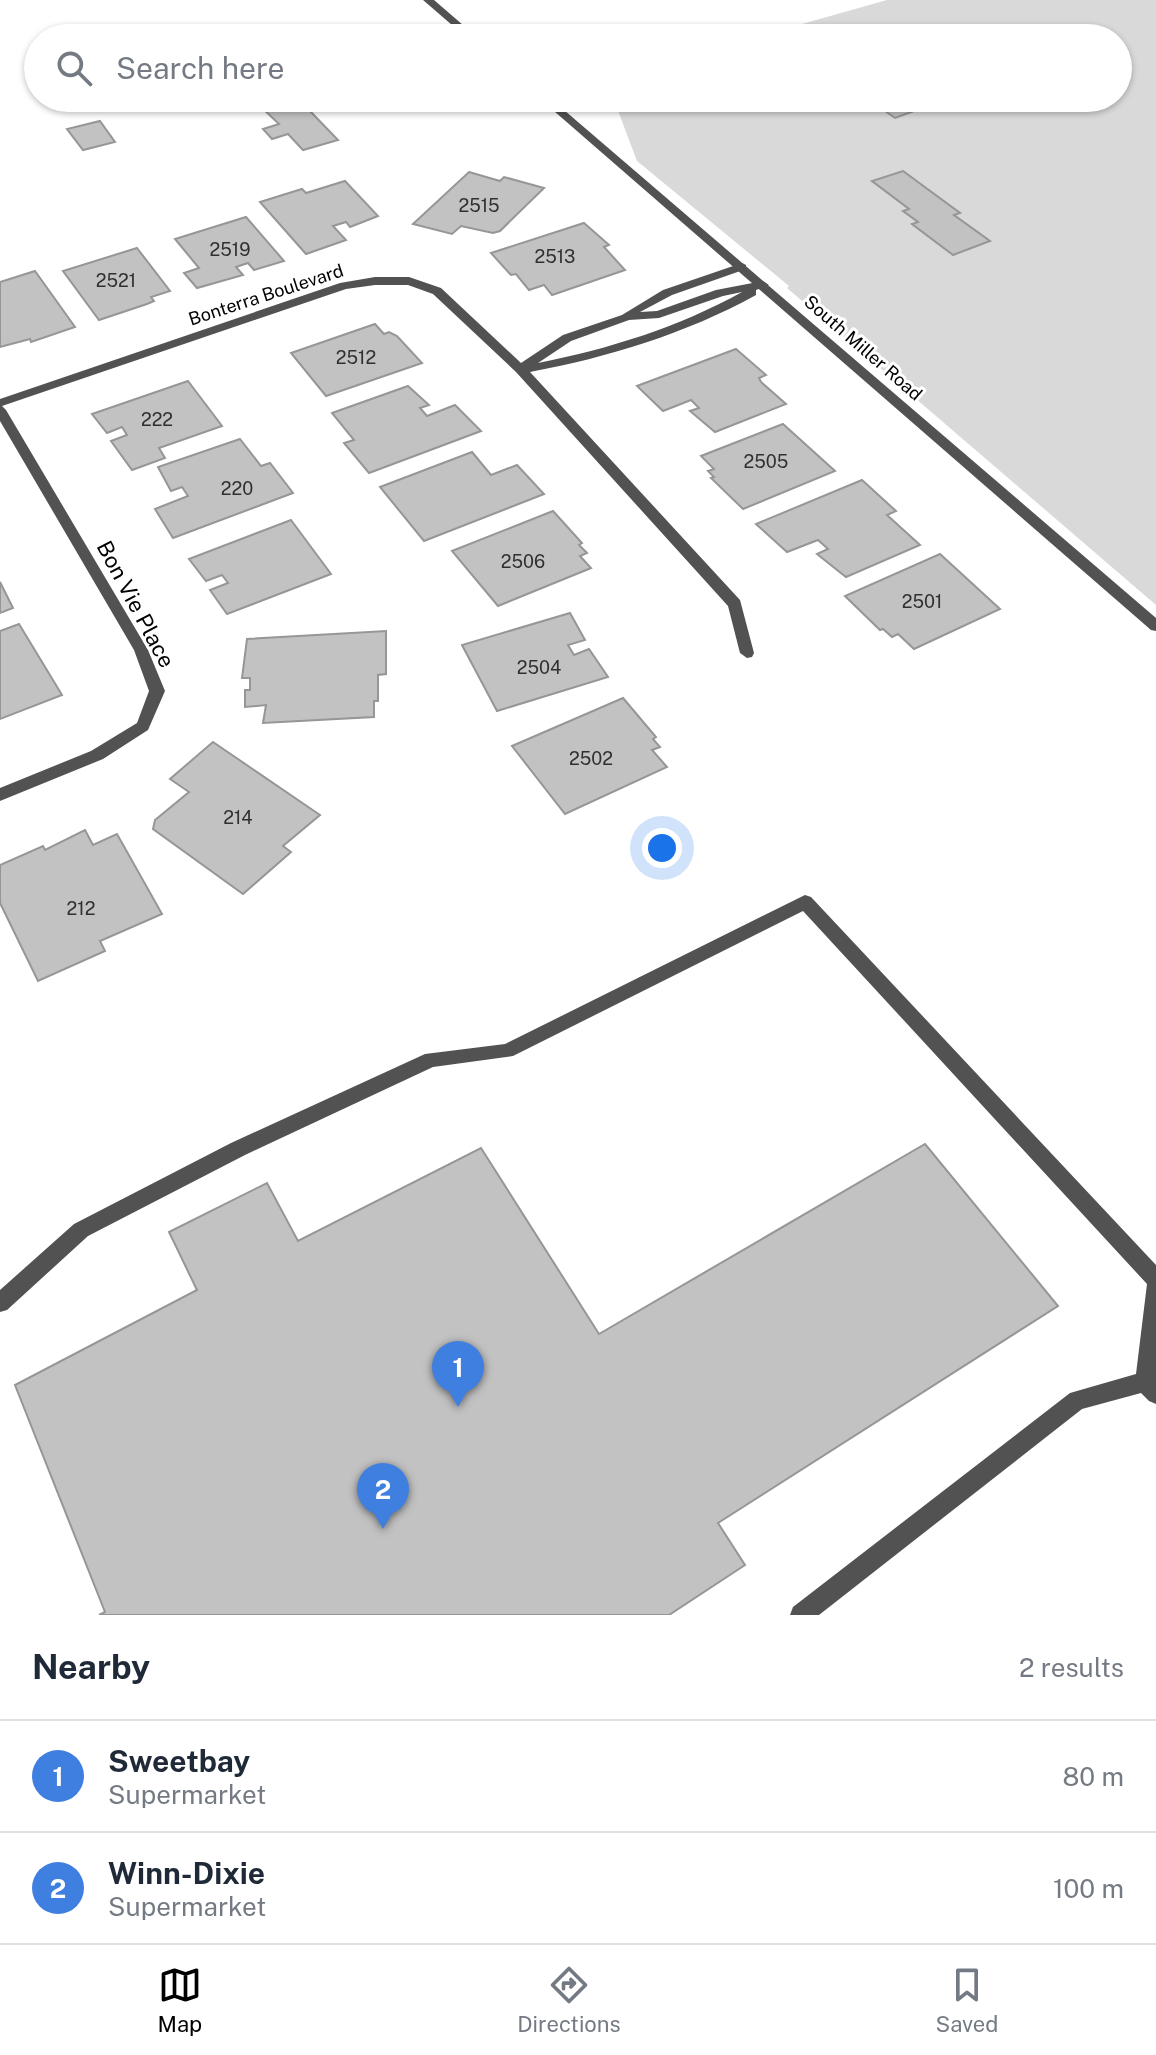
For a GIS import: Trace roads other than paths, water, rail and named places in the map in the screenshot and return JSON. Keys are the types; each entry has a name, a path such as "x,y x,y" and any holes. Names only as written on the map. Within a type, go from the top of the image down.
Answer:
{"street":[{"path":"428,0 456,24"},
{"name":"South Miller Road","path":"560,112 1156,626"},
{"path":"627,317 642,304 662,295 742,267"},
{"name":"Bonterra Boulevard","path":"0,403 344,286 375,281 409,281 437,291 520,369 735,604 747,653"},
{"path":"520,369 567,338 627,317 659,314 720,293 763,285"},
{"path":"520,369 599,354 728,306 763,285"},
{"name":"Bon Vie Place","path":"0,410 141,650 157,691 143,726 97,755 0,795"},
{"path":"0,1303 81,1230 238,1149 431,1059 507,1051 805,902 1156,1279"},
{"path":"801,1615 1077,1400 1151,1388 1156,1286"}],"place":[{"name":"Sweetbay","path":"458,1407"},
{"name":"Winn-Dixie","path":"383,1529"}]}
